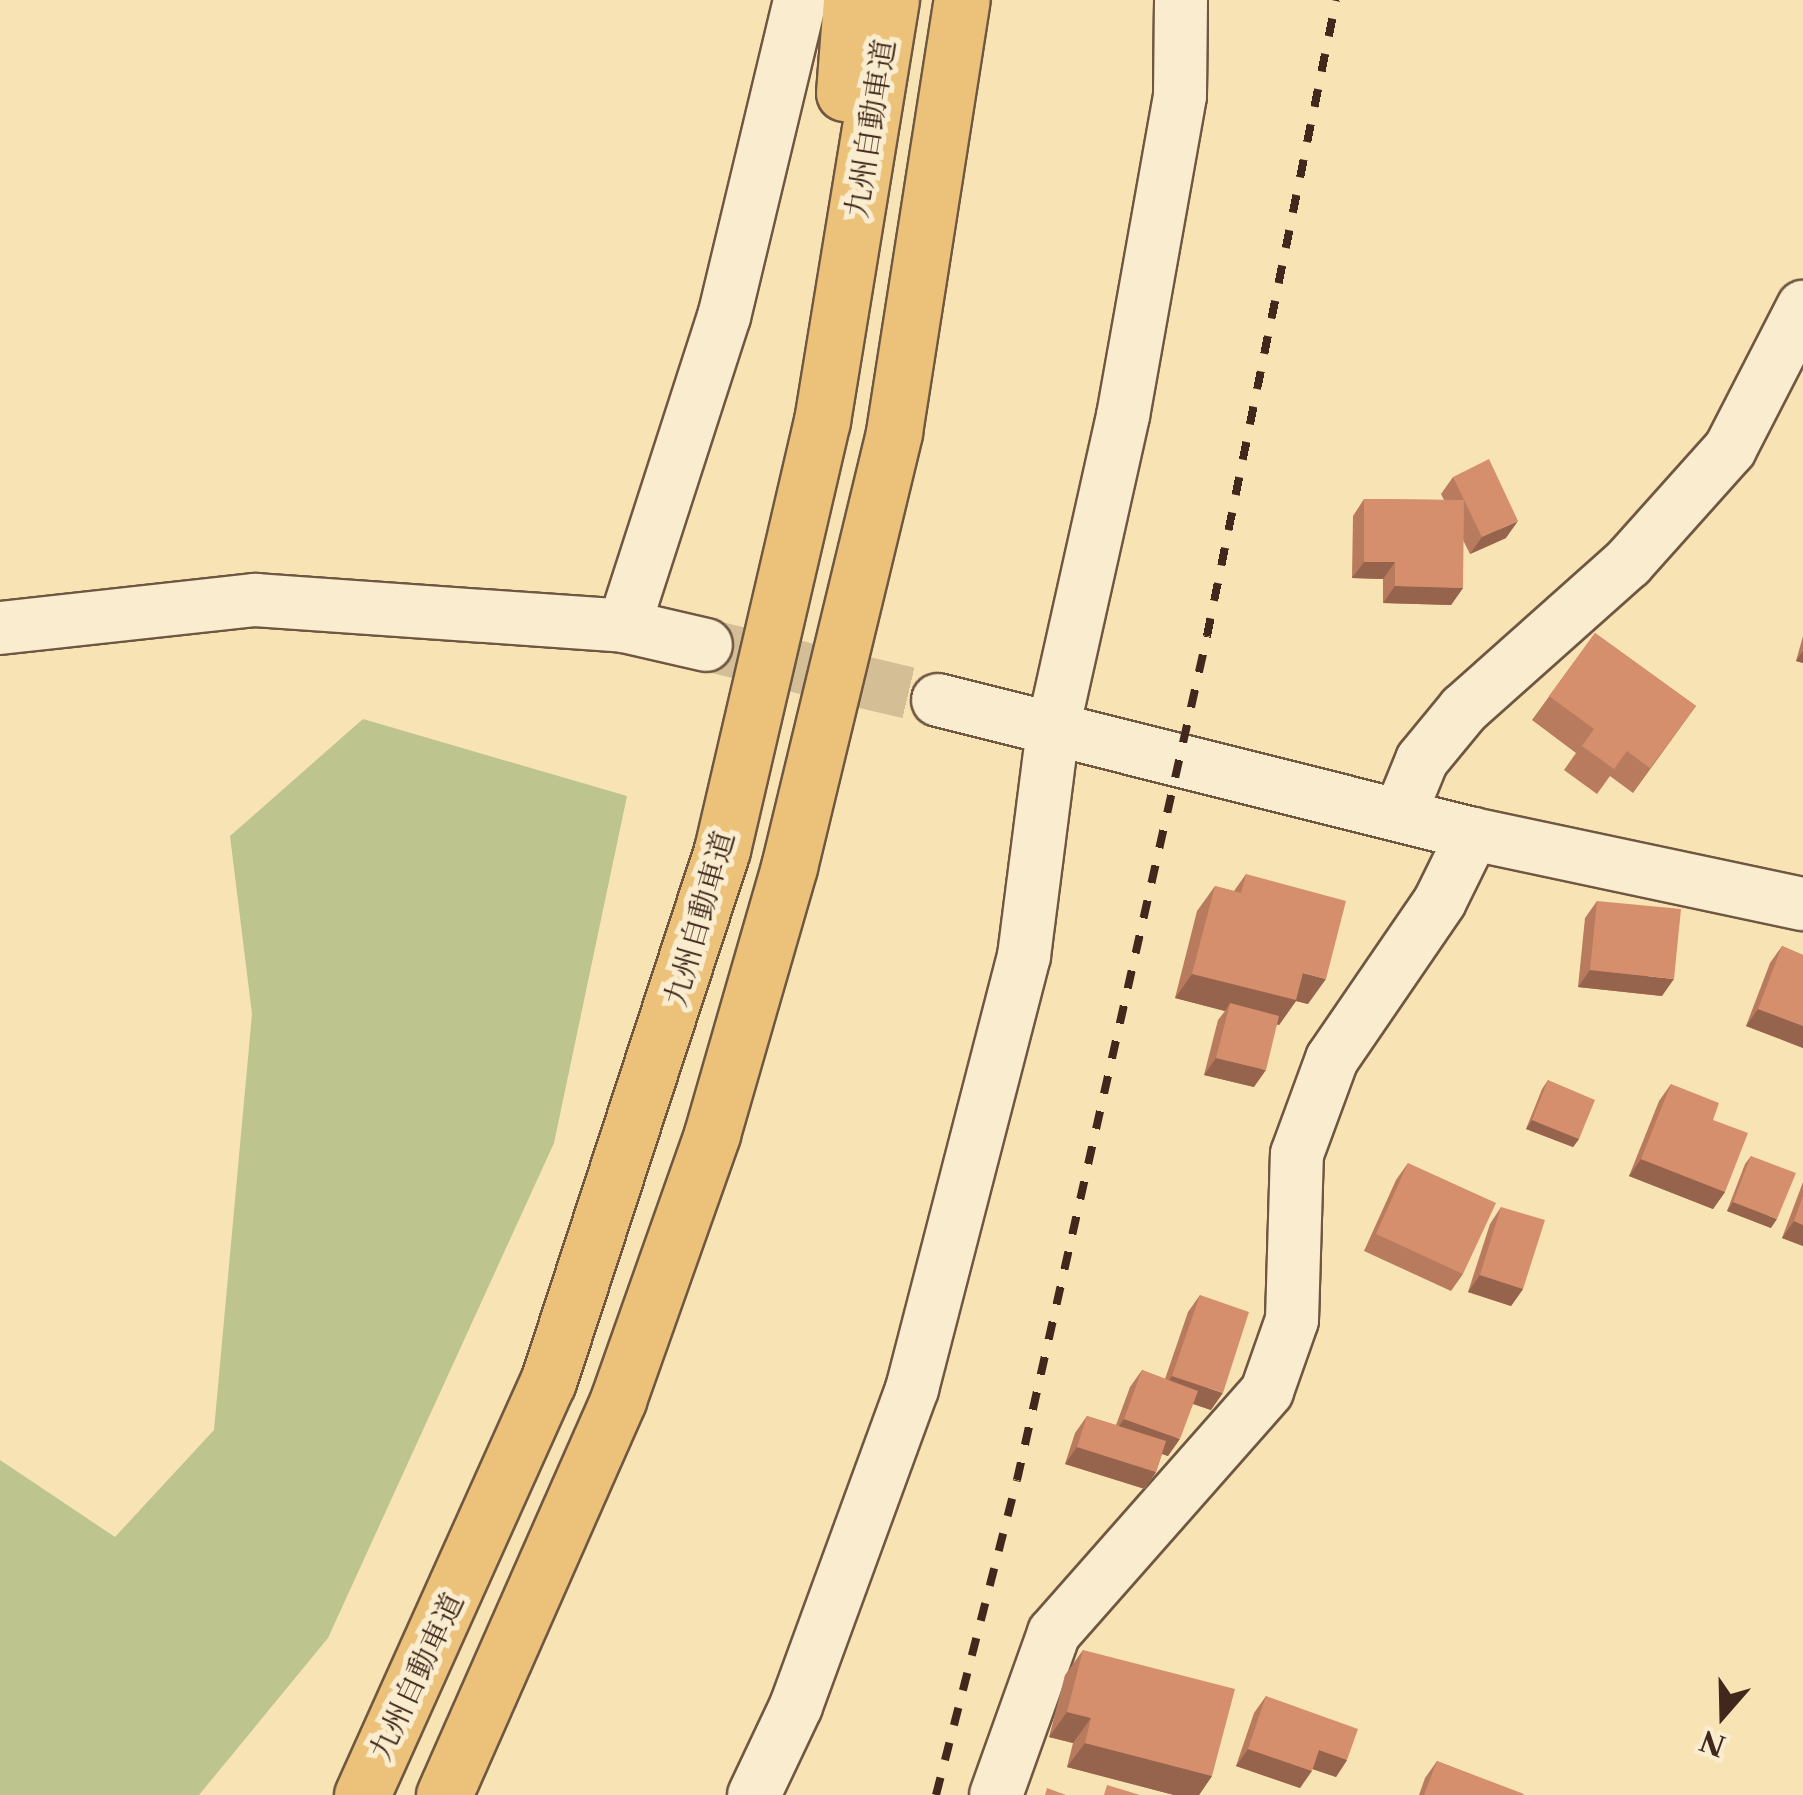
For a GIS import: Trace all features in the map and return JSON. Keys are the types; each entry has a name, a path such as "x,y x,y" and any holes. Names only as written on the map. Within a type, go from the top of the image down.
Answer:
{"highway":[{"path":"822,421 850,0"},
{"name":"九州自動車道","path":"362,1795 548,1382 642,1114 722,850 822,421 891,0"},
{"path":"444,1795 618,1400 718,1115 789,867 894,432 962,0"}],"street":[{"path":"624,626 724,318 800,0"},
{"path":"754,1795 796,1706 912,1388 1024,956 1052,729 1134,359 1180,96 1181,0"},
{"path":"1400,814 1422,760 1464,709 1628,564 1730,450 1803,307"},
{"path":"0,628 255,600 624,626 706,645"},
{"path":"938,700 1473,834 1803,904"},
{"path":"996,1795 1054,1633 1266,1390 1292,1320 1297,1154 1332,1059 1440,902 1473,834"}],"green space":[{"path":"363,719 627,796 554,1143 328,1638 199,1795 0,1795 0,1460 115,1537 214,1430 252,1014 230,836"}],"building":[{"path":"1489,459 1518,521 1482,537 1453,477"},
{"path":"1364,499 1464,500 1463,588 1395,586 1395,562 1364,562"},
{"path":"1595,633 1696,706 1650,768 1627,751 1614,769 1582,746 1594,729 1549,696"},
{"path":"1246,874 1346,901 1326,979 1303,973 1296,1000 1192,974 1215,886 1241,893"},
{"path":"1597,901 1681,909 1674,979 1590,970"},
{"path":"1782,946 1803,955 1803,1026 1758,1009"},
{"path":"1230,1003 1279,1016 1266,1070 1216,1058"},
{"path":"1548,1080 1595,1100 1579,1139 1532,1120"},
{"path":"1671,1084 1719,1103 1713,1120 1748,1133 1725,1192 1641,1159"},
{"path":"1751,1156 1796,1173 1777,1219 1733,1202"},
{"path":"1408,1163 1496,1203 1463,1274 1376,1234"},
{"path":"1803,1196 1803,1225 1794,1221"},
{"path":"1501,1207 1545,1220 1523,1289 1480,1275"},
{"path":"1200,1295 1249,1312 1223,1393 1172,1376"},
{"path":"1142,1370 1198,1391 1180,1439 1124,1419"},
{"path":"1087,1416 1166,1441 1156,1472 1077,1447"},
{"path":"1083,1650 1235,1689 1212,1776 1085,1743 1091,1718 1067,1712"},
{"path":"1266,1696 1358,1729 1347,1760 1319,1750 1312,1771 1248,1749"},
{"path":"1437,1761 1524,1794 1424,1795"},
{"path":"1107,1785 1140,1795 1104,1795"},
{"path":"1047,1788 1066,1795 1045,1795"}],"tunnel":[{"path":"706,645 938,700"}],"railway":[{"path":"936,1795 1017,1480 1207,636 1336,0"}]}
